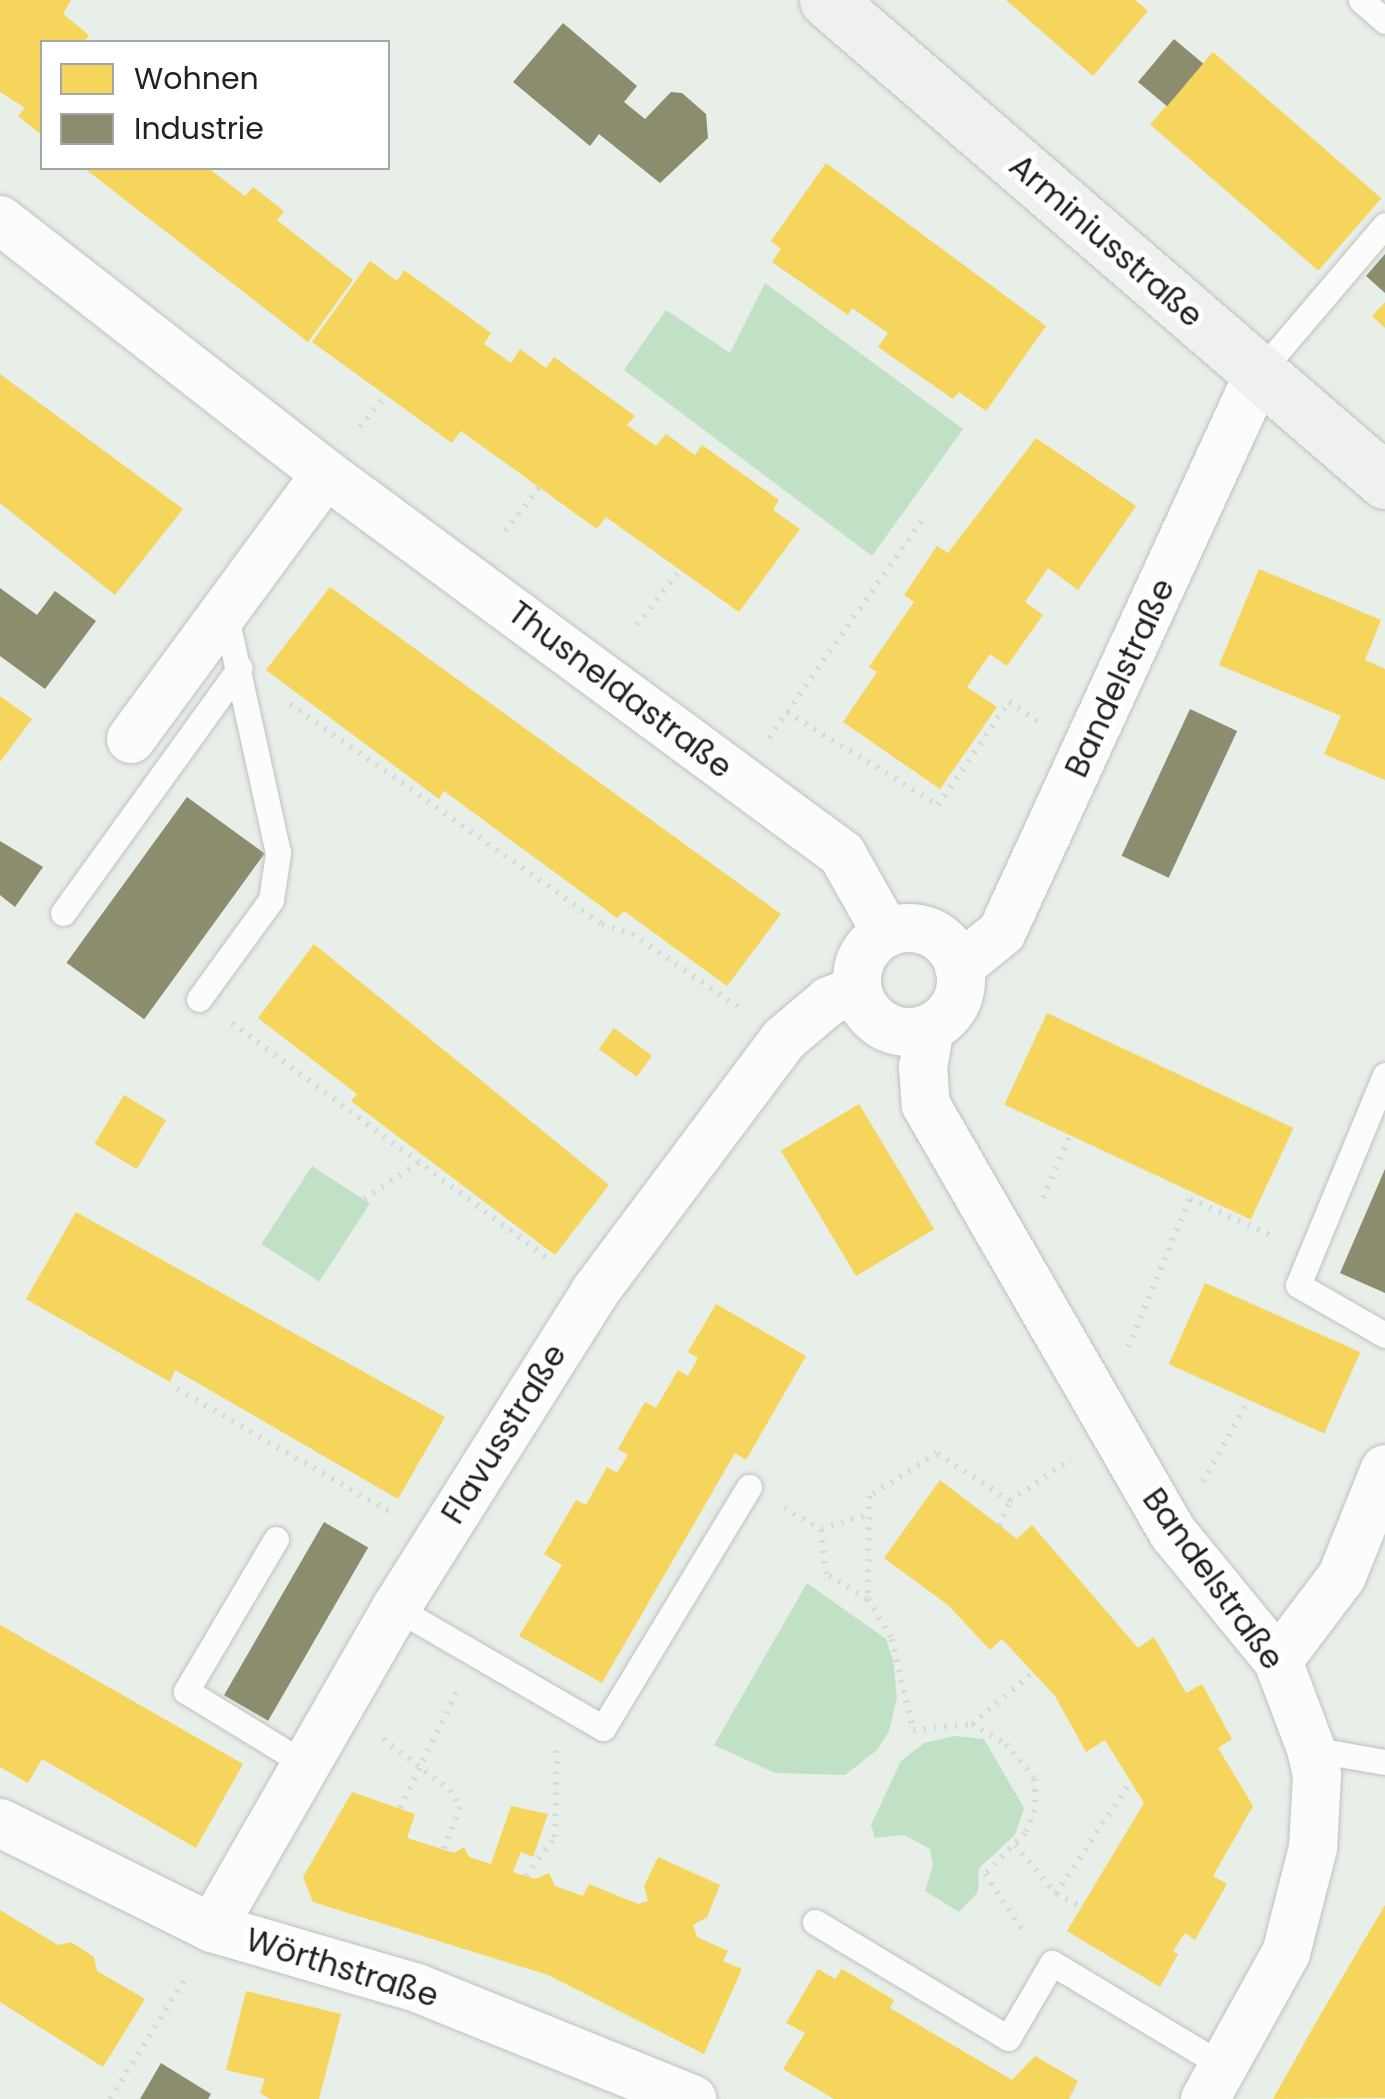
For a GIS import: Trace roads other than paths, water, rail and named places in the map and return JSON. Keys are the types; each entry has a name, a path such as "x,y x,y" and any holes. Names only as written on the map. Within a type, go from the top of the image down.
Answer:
{"main road":[{"name":"Arminiusstraße","path":"827,0 1385,481"}],"street":[{"name":"Thusneldastraße","path":"0,220 326,474 842,854 886,932"},
{"name":"Bandelstraße","path":"959,967 1002,932 1259,374"},
{"path":"131,739 326,474"},
{"path":"929,931 946,942 959,967 954,1008 930,1028 905,1034 873,1018 857,990 860,960 886,932 929,931"},
{"name":"Flavusstraße","path":"212,1928 396,1608 594,1293 783,1040 829,1001 857,990"},
{"name":"Bandelstraße","path":"930,1028 923,1066 926,1105 1174,1534 1278,1661 1311,1749 1317,1775 1313,1848 1286,1954 1215,2083"},
{"path":"1278,1661 1342,1576 1385,1469"},
{"name":"Wörthstraße","path":"0,1822 212,1928 416,1988 692,2099"}],"lane":[{"path":"1360,0 1385,20"},
{"path":"1259,374 1385,225"},
{"path":"199,998 271,900 278,853 225,612"},
{"path":"63,913 240,668"},
{"path":"1385,1074 1298,1285 1385,1335"},
{"path":"396,1608 604,1728 749,1487"},
{"path":"276,1539 186,1692 304,1764"},
{"path":"1311,1749 1385,1762"},
{"path":"816,1922 1008,2038 1052,1964 1215,2083"}]}
